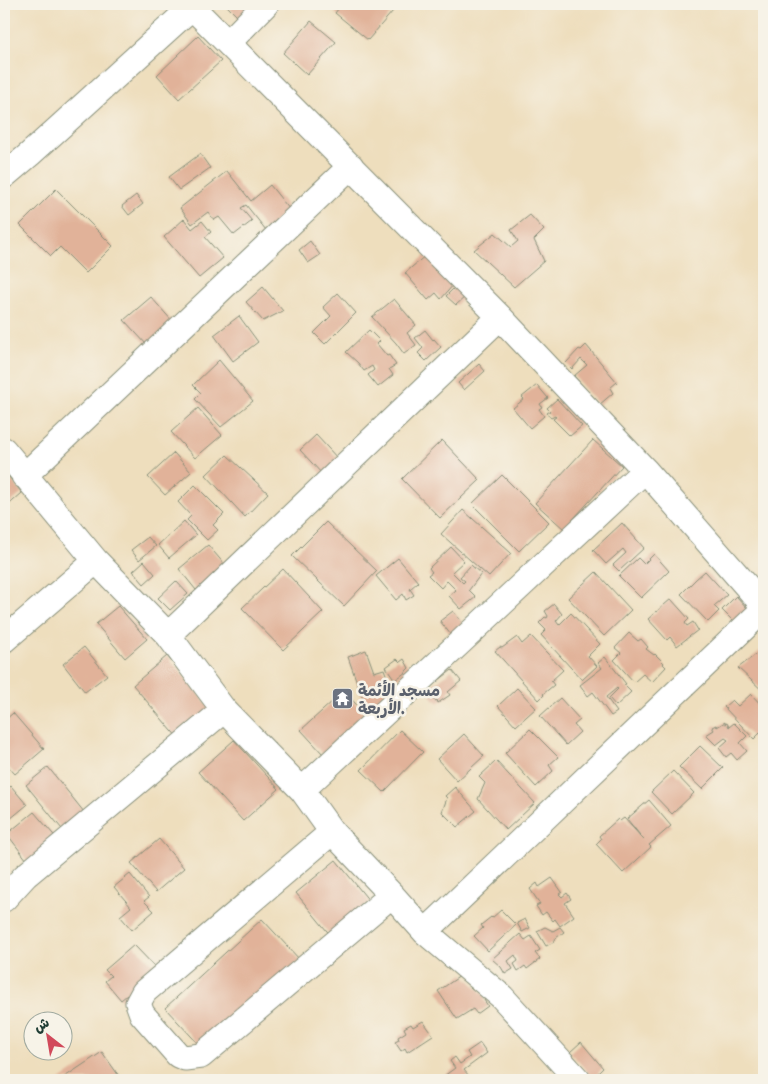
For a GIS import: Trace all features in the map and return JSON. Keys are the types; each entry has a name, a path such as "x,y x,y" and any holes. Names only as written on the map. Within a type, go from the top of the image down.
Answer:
{"street":[{"path":"228,43 266,4"},
{"path":"4,176 191,5 500,317 645,470 764,608 425,932"},
{"path":"24,476 351,166"},
{"path":"168,635 500,317"},
{"path":"4,450 96,561 168,635 224,710 302,790 332,832 425,932 502,997 565,1076"},
{"path":"302,790 645,470"},
{"path":"4,640 96,561"},
{"path":"4,898 25,876 224,710"},
{"path":"332,832 144,992 138,1003 142,1014 178,1055 185,1058 201,1056 392,895"}],"building":[{"path":"225,4 260,4 243,22"},
{"path":"342,4 399,4 368,40 335,13"},
{"path":"311,21 336,42 307,75 283,53"},
{"path":"198,36 221,61 179,99 157,75"},
{"path":"200,154 210,168 179,190 169,177"},
{"path":"227,171 251,201 270,185 290,210 266,230 246,205 241,208 252,221 234,235 219,217 214,220 208,212 192,224 180,208"},
{"path":"56,189 113,246 86,273 60,247 51,256 20,225"},
{"path":"136,195 143,204 129,215 122,206"},
{"path":"530,215 544,230 534,240 544,261 514,287 474,250 495,233 511,247 518,241 511,230"},
{"path":"184,219 192,229 202,221 211,232 205,237 223,258 199,278 164,237"},
{"path":"310,241 320,255 308,263 299,250"},
{"path":"426,255 454,284 441,299 436,293 428,300 405,273"},
{"path":"263,287 283,311 263,321 246,302"},
{"path":"455,287 465,297 456,305 446,296"},
{"path":"338,293 356,313 325,344 314,333 331,316 323,307"},
{"path":"151,297 173,322 147,345 124,320"},
{"path":"394,299 416,325 407,333 416,345 404,354 372,317"},
{"path":"239,316 258,342 233,361 214,335"},
{"path":"369,330 380,341 377,344 387,356 389,355 396,365 389,369 393,375 378,387 368,375 374,370 372,366 364,371 346,352"},
{"path":"425,330 441,347 426,361 418,353 423,348 415,338"},
{"path":"586,345 617,382 610,388 613,393 599,405 574,376 587,365 581,359 572,369 566,363 579,349 581,350"},
{"path":"219,360 253,401 221,427 195,399 201,393 193,385"},
{"path":"479,364 485,371 464,390 458,383"},
{"path":"537,385 548,398 540,404 542,407 539,409 544,416 530,428 513,408 524,399 522,397"},
{"path":"557,399 582,426 570,436 553,419 555,416 551,418 547,413 550,411 547,408"},
{"path":"198,408 222,435 195,458 171,432"},
{"path":"316,435 339,460 323,475 300,450"},
{"path":"442,440 480,480 440,518 402,479"},
{"path":"593,440 622,466 564,529 535,503"},
{"path":"174,453 191,472 165,495 148,477"},
{"path":"227,455 268,493 245,517 206,475"},
{"path":"4,471 22,493 4,509"},
{"path":"502,475 549,522 519,551 472,504"},
{"path":"195,485 224,514 213,525 218,530 207,540 187,520 191,516 178,502"},
{"path":"463,510 511,553 489,577 441,534"},
{"path":"184,521 196,535 169,558 158,545"},
{"path":"326,522 377,571 344,606 292,556"},
{"path":"622,523 644,548 619,571 613,565 626,553 623,549 606,564 593,550"},
{"path":"148,537 156,546 139,560 131,550"},
{"path":"208,545 225,565 196,590 179,569"},
{"path":"451,547 464,561 452,572 463,583 465,581 460,577 471,565 481,574 469,590 476,597 461,609 449,596 456,590 447,581 441,588 428,575 432,572 429,568"},
{"path":"654,554 669,571 641,598 619,576 638,558 644,564"},
{"path":"398,558 418,582 410,589 414,595 406,600 403,594 396,600 376,576"},
{"path":"144,561 155,574 144,584 133,571"},
{"path":"283,569 323,612 283,650 242,608"},
{"path":"705,571 727,595 714,606 719,611 708,622 681,594"},
{"path":"596,572 631,610 604,636 568,598"},
{"path":"176,581 188,594 170,610 158,598"},
{"path":"736,596 748,609 734,622 722,610"},
{"path":"671,599 689,619 685,623 687,626 693,622 698,630 677,646 670,637 667,640 648,619"},
{"path":"554,604 562,614 556,621 559,625 571,613 600,644 588,656 597,666 582,680 541,635 546,630 539,623 545,617 547,618 548,616 545,611"},
{"path":"118,606 147,639 125,658 96,624"},
{"path":"453,611 464,625 451,635 440,621"},
{"path":"629,633 638,641 641,639 648,647 646,649 655,654 666,667 652,682 643,674 634,682 614,660 621,653 615,648"},
{"path":"531,636 563,670 551,681 554,685 539,700 495,651 517,637 522,644"},
{"path":"84,647 107,675 85,692 63,664"},
{"path":"764,648 764,692 738,668"},
{"path":"366,650 374,672 384,669 395,698 366,708 348,657"},
{"path":"167,656 212,710 178,738 133,685"},
{"path":"605,657 631,692 616,706 609,698 617,688 606,697 617,712 611,716 593,692 588,696 580,685 602,668 598,663"},
{"path":"397,659 400,662 404,659 409,668 395,680 386,667"},
{"path":"452,670 461,681 448,692 450,695 438,703 426,690"},
{"path":"517,688 536,708 516,726 498,706"},
{"path":"344,691 366,715 323,754 301,730"},
{"path":"751,694 764,708 764,737 760,733 754,739 724,707 732,700 738,706"},
{"path":"560,698 580,720 574,725 580,732 566,745 540,716"},
{"path":"13,713 44,749 15,774 4,762 4,721"},
{"path":"725,722 729,727 734,723 747,736 740,743 747,751 737,760 731,753 726,757 719,748 728,740 725,738 716,745 706,735 714,730 712,727 716,725 717,727"},
{"path":"530,729 558,757 549,765 553,771 536,787 505,753"},
{"path":"400,730 423,752 384,792 361,770"},
{"path":"464,734 484,756 457,781 437,759"},
{"path":"234,740 279,789 243,821 198,772"},
{"path":"700,746 723,768 702,789 679,767"},
{"path":"496,761 535,803 506,830 478,799 485,783 479,777"},
{"path":"48,767 88,817 66,834 26,785"},
{"path":"673,771 694,793 672,814 651,792"},
{"path":"11,786 27,805 4,824 4,792"},
{"path":"455,787 476,811 457,827 442,812 447,798 445,796"},
{"path":"649,800 671,826 649,845 651,847 623,873 596,844 601,839 599,836 618,819 620,821 624,818 644,840 627,819"},
{"path":"34,812 59,841 30,864 7,834"},
{"path":"159,839 184,868 156,892 131,863"},
{"path":"336,860 370,902 331,936 296,893"},
{"path":"130,874 149,897 144,901 154,911 132,930 120,916 131,907 114,887"},
{"path":"552,878 562,892 559,894 562,897 567,893 571,899 565,903 574,916 560,926 546,912 542,915 536,906 540,904 530,889 537,883 539,887"},
{"path":"501,910 516,925 488,951 474,936 483,928 481,925"},
{"path":"262,919 301,961 204,1050 165,1008"},
{"path":"525,919 530,928 522,932 517,923"},
{"path":"545,927 553,931 560,927 564,932 554,942 546,946 537,931"},
{"path":"520,934 525,940 531,936 540,950 535,953 540,959 527,969 525,966 518,971 514,964 518,961 515,955 508,961 513,969 505,974 501,967 492,959"},
{"path":"134,945 160,972 130,998 127,995 121,1000 105,981 111,976 105,970"},
{"path":"463,974 486,997 484,1000 488,1006 477,1014 473,1009 457,1019 438,991"},
{"path":"423,1021 433,1035 407,1052 405,1048 401,1051 395,1042 399,1040 398,1037 406,1032 404,1028 411,1024 413,1027"},
{"path":"581,1042 603,1068 593,1078 570,1052"},
{"path":"480,1043 487,1053 464,1070 469,1076 463,1080 447,1080 444,1076 455,1068 450,1061 455,1057 460,1064 470,1057 467,1052"},
{"path":"102,1052 119,1076 112,1080 60,1080"}],"place":[{"name":"مسجد الأئمة الأربعة.","path":"342,699"}]}
